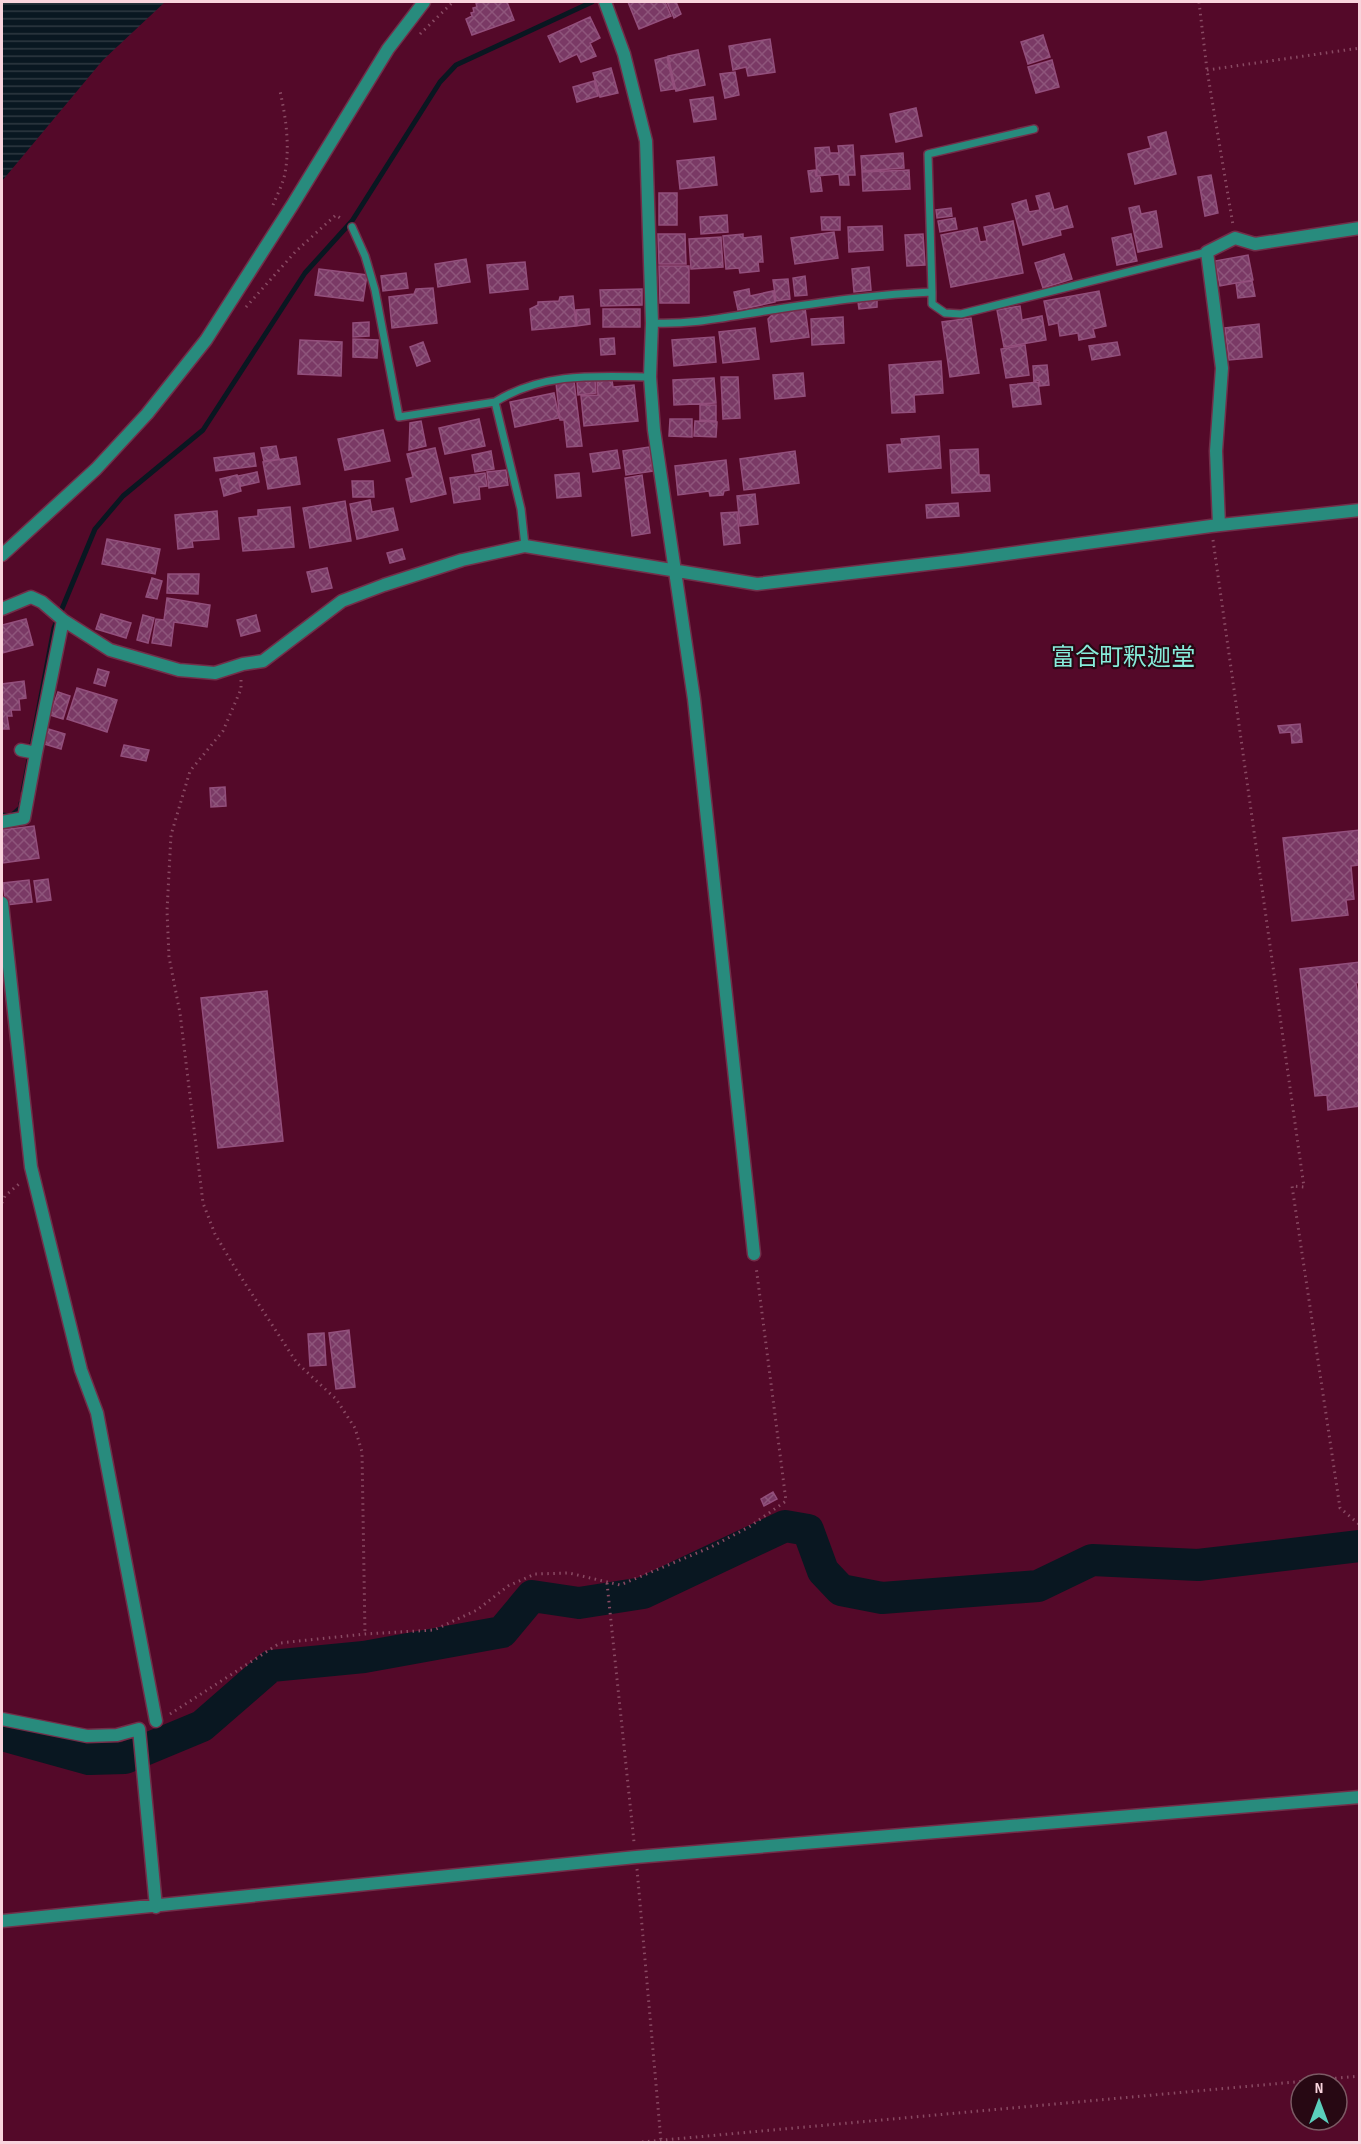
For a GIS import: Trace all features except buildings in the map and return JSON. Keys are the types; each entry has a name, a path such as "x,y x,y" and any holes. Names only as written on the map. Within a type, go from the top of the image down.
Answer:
{"street":[{"path":"2,555 96,469 147,414 206,340 388,49 424,2"},
{"path":"605,2 627,63 646,141 652,323 650,377 654,430 694,699 754,1254"},
{"path":"1215,526 1216,451 1221,368 1207,252 1235,238 1255,244 1359,228"},
{"path":"2,609 18,600 31,597 42,602 59,617 110,650 179,670 215,673 243,664 263,661 342,601 462,560 525,546 757,584 1359,510"},
{"path":"2,822 24,818 59,617"},
{"path":"21,750 36,753"},
{"path":"2,903 32,1171 81,1370 97,1413 156,1721"},
{"path":"2,1719 87,1736 117,1734 139,1729 156,1907"},
{"path":"2,1922 636,1857 1359,1797"}],"lane":[{"path":"1034,129 928,154 932,304 945,313 962,314 1207,252"},
{"path":"352,227 375,290 399,417 495,402 510,393 542,381 590,376 650,377"},
{"path":"652,323 702,322 886,294 932,292"},
{"path":"495,402 521,508 525,546"}],"path":[{"path":"1199,2 1207,69 1235,238"},
{"path":"1207,69 1359,48"},
{"path":"270,214 285,174 288,125 280,91"},
{"path":"244,310 296,251 328,222 336,215 344,221"},
{"path":"1215,526 1305,1186 1292,1186 1340,1508 1359,1525"},
{"path":"243,664 241,690 223,731 190,771 171,835 167,912 169,957 180,1013 203,1203 215,1234 297,1363 336,1400 355,1428 362,1452 365,1634"},
{"path":"2,1203 5,1196 32,1171"},
{"path":"156,1721 182,1708 280,1643 365,1634 434,1630 477,1610 508,1586 535,1574 569,1573 620,1585 709,1548 749,1527 786,1501 754,1254"},
{"path":"607,1583 636,1857 661,2142"},
{"path":"642,2142 1359,2076"}],"water":[{"path":"2,2 165,2 103,60 2,181"}],"waterway":[{"path":"23,791 54,628 95,529 123,496 203,430 305,273 352,221 440,82 456,65 592,2"},
{"path":"2,815 11,816 21,807 21,803"},
{"path":"2,1735 89,1759 125,1758 202,1726 271,1666 364,1657 502,1632 532,1596 579,1603 643,1593 785,1526 808,1530 823,1571 841,1590 882,1598 1038,1586 1092,1560 1198,1565 1360,1546"}],"district":[{"name":"富合町釈迦堂","path":"1123,657"}]}
